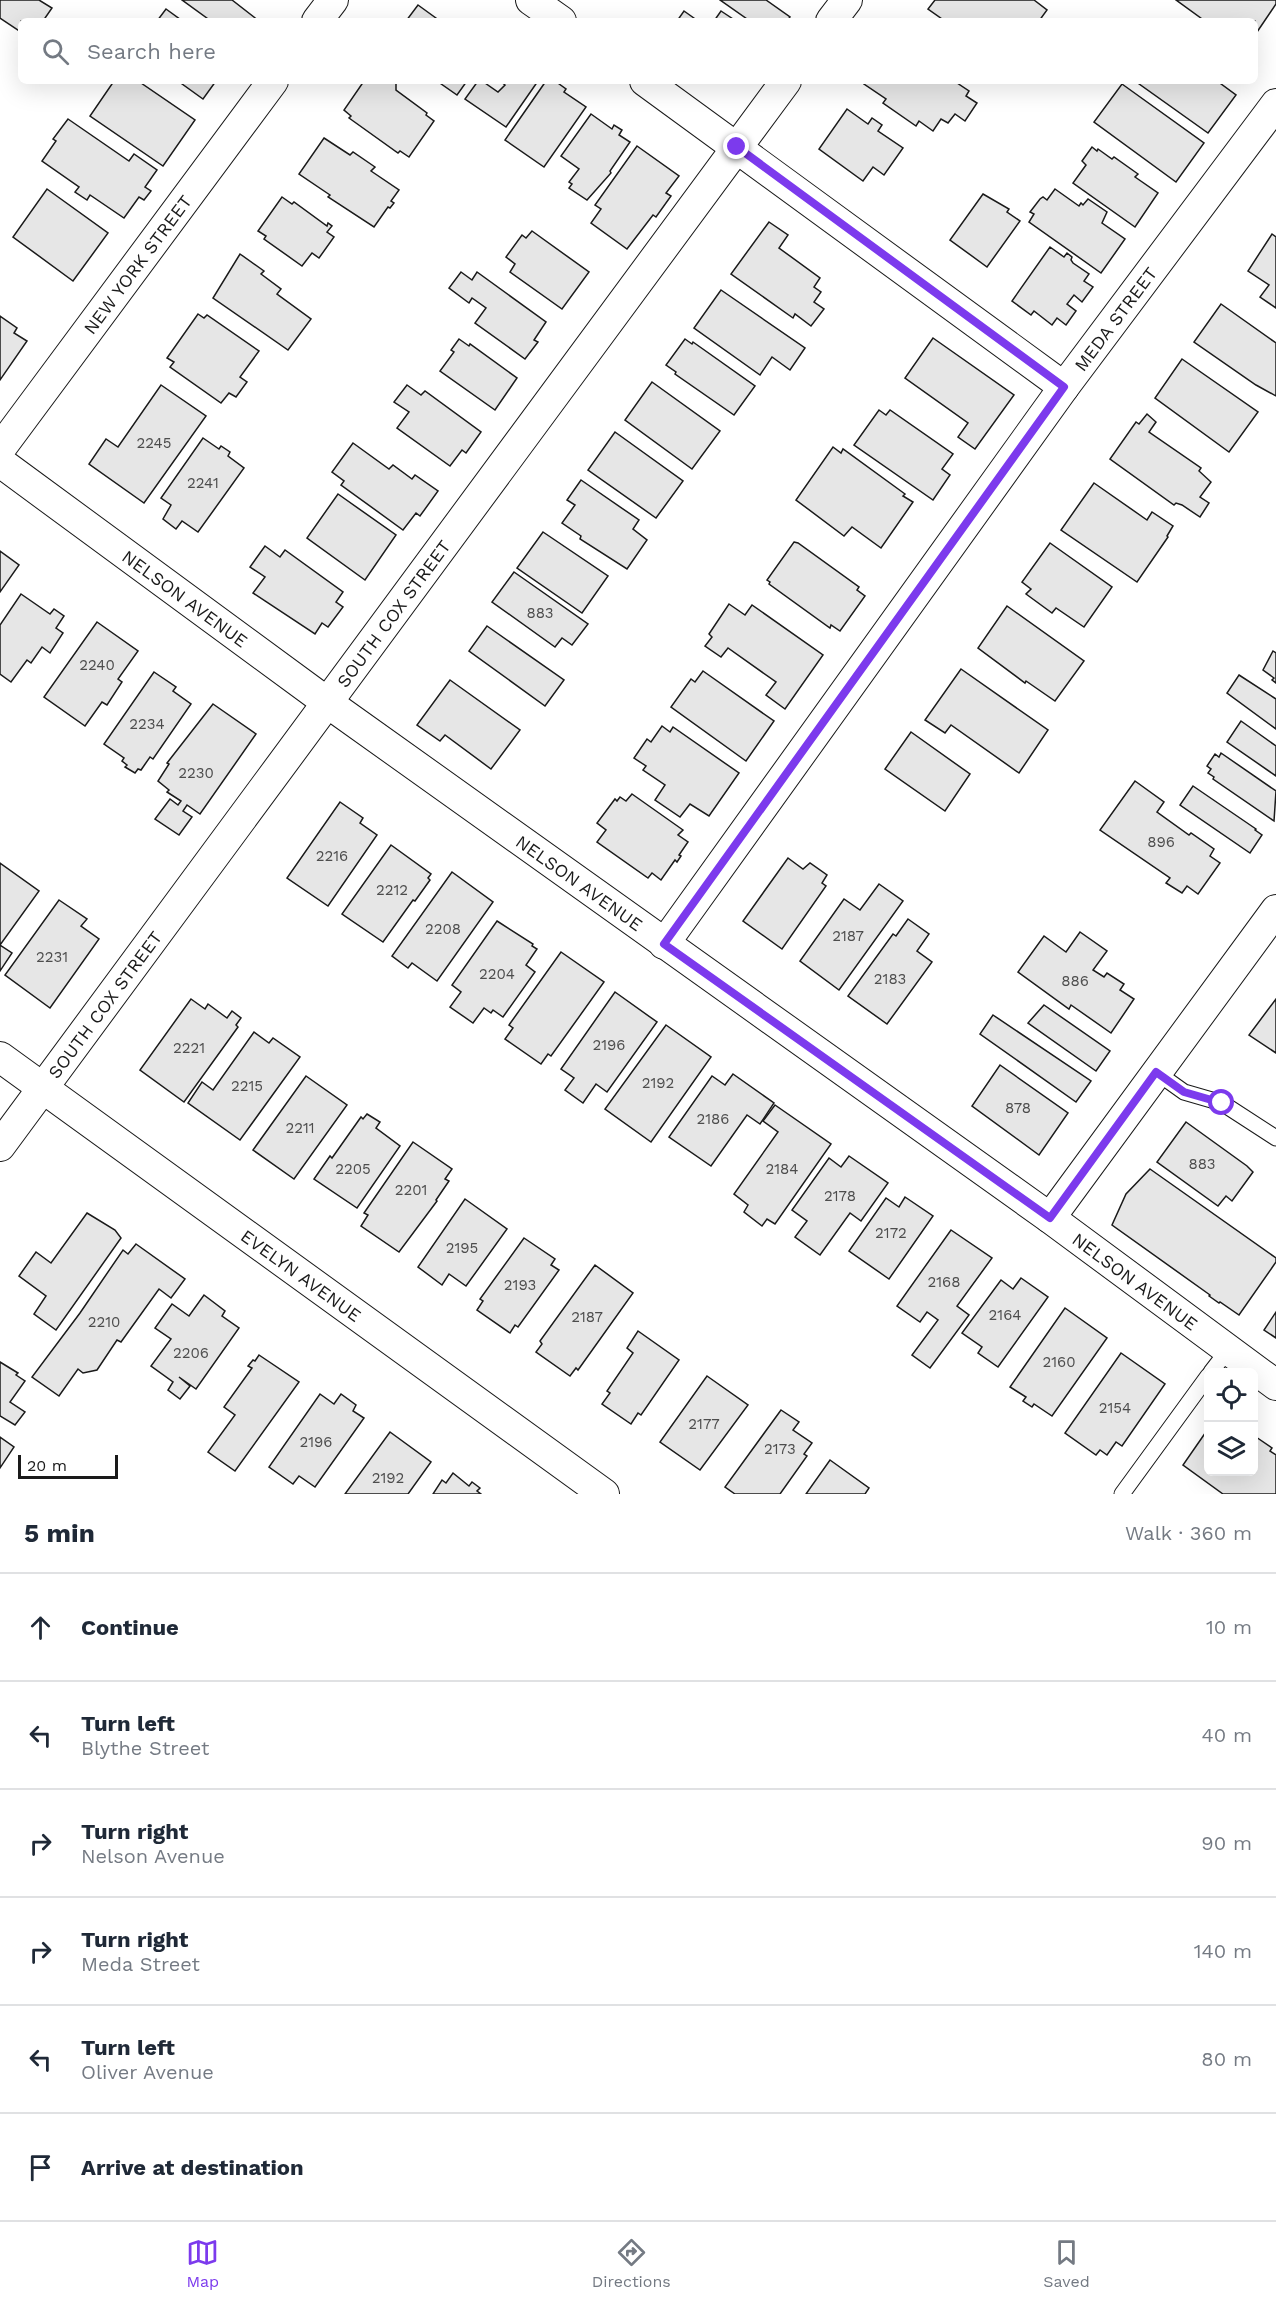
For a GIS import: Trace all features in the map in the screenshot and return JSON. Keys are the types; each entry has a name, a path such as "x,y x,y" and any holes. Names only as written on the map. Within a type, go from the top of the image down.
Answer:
{"street":[{"path":"319,18 333,0"},
{"path":"531,0 557,18"},
{"path":"833,18 847,0"},
{"name":"NEW YORK STREET","path":"0,449 271,84"},
{"path":"649,84 1064,387"},
{"name":"SOUTH COX STREET","path":"0,1146 784,84"},
{"name":"MEDA STREET","path":"664,944 1064,387 1276,104"},
{"name":"NELSON AVENUE","path":"0,462 328,703 1050,1218 1220,1361 1276,1385"},
{"path":"1050,1218 1276,910"},
{"name":"EVELYN AVENUE","path":"0,1057 604,1494"}],"lane":[{"path":"1156,1072 1184,1092 1222,1103 1276,1138"},
{"path":"1122,1494 1204,1383"}],"building":[{"path":"0,0 39,0 52,8 45,18 18,18 18,30 0,18"},
{"path":"182,0 232,0 255,18 207,18"},
{"path":"720,0 766,0 790,17 789,18 746,18"},
{"path":"935,0 1034,0 1047,10 1041,18 941,18 928,9"},
{"path":"1176,0 1276,0 1276,4 1258,31 1258,18 1201,18"},
{"path":"418,5 436,18 408,18"},
{"path":"166,9 178,18 159,18"},
{"path":"684,11 694,18 679,18"},
{"path":"721,11 732,18 716,18"},
{"path":"112,84 142,84 195,120 163,166 90,116"},
{"path":"182,84 214,84 203,99"},
{"path":"362,84 396,84 396,90 434,121 409,157 400,151 398,153 349,118 351,116 344,110"},
{"path":"441,84 465,84 457,95"},
{"path":"476,84 486,84 498,92 504,84 536,84 506,127 465,99"},
{"path":"544,84 559,84 566,89 564,92 586,107 544,167 505,140"},
{"path":"864,84 958,84 969,91 966,96 977,103 965,121 955,114 948,123 941,119 933,131 919,121 916,126 883,103 886,99"},
{"path":"1122,84 1204,143 1176,182 1094,122"},
{"path":"1139,84 1221,84 1236,95 1208,133"},
{"path":"847,109 868,124 872,118 882,125 878,131 903,148 884,175 873,167 863,181 819,149"},
{"path":"591,114 612,129 614,125 622,130 619,135 630,142 610,171 611,173 587,200 569,188 572,184 569,182 579,169 561,156"},
{"path":"68,119 129,161 134,154 157,170 145,187 151,191 144,200 139,197 124,218 90,195 87,200 75,192 79,187 42,161 56,141 53,139"},
{"path":"324,138 350,155 353,152 375,167 371,171 399,190 391,201 394,203 390,208 388,207 374,227 328,197 330,195 299,174"},
{"path":"637,146 679,176 666,193 671,196 656,217 653,215 627,249 591,223 601,209 595,205"},
{"path":"1092,147 1112,159 1114,157 1138,174 1135,177 1158,193 1135,227 1073,183 1086,165 1082,161"},
{"path":"47,189 108,233 73,281 13,237"},
{"path":"1055,189 1079,206 1088,199 1107,212 1102,223 1125,239 1101,273 1029,222 1034,214 1030,212 1040,199 1043,197 1047,200"},
{"path":"983,194 1009,209 1007,212 1020,221 987,267 950,240"},
{"path":"282,197 292,204 294,202 327,226 328,223 332,226 327,232 334,237 319,258 312,253 302,266 264,239 266,236 258,231"},
{"path":"769,222 788,235 779,248 820,278 814,287 821,292 814,302 824,309 811,326 795,314 793,318 731,274"},
{"path":"532,231 589,272 562,309 510,272 515,264 506,257 522,235 526,238"},
{"path":"1272,234 1276,237 1276,308 1260,297 1269,285 1248,271"},
{"path":"1050,247 1064,257 1067,253 1072,257 1073,263 1089,274 1084,281 1093,287 1082,302 1074,295 1067,304 1076,311 1066,325 1057,318 1052,325 1034,311 1031,315 1012,301"},
{"path":"240,254 264,271 261,274 281,289 277,294 311,319 288,350 213,298"},
{"path":"461,272 472,280 477,272 546,322 534,340 538,342 525,359 475,323 486,308 472,298 469,303 449,288"},
{"path":"721,290 805,348 790,370 772,357 760,375 694,328"},
{"path":"1221,304 1276,343 1276,396 1256,385 1194,342"},
{"path":"198,314 204,318 207,315 259,351 240,377 247,382 236,397 229,393 221,403 170,367 174,362 167,358"},
{"path":"0,316 17,328 14,333 27,341 0,380"},
{"path":"933,338 1014,395 975,449 958,437 968,423 905,378"},
{"path":"459,339 469,346 470,344 517,378 495,410 440,371 454,352 451,350"},
{"path":"685,339 692,344 693,342 755,386 734,415 675,374 676,372 666,365"},
{"path":"1182,359 1258,412 1229,452 1155,398"},
{"path":"652,382 720,431 692,469 625,420"},
{"path":"161,385 206,416 144,503 89,464 106,439 118,447"},
{"path":"407,385 421,395 425,391 481,432 466,453 462,450 450,466 397,428 409,412 394,402"},
{"path":"879,410 886,415 890,410 953,454 942,469 950,475 933,500 854,445"},
{"path":"1147,414 1156,422 1149,432 1201,468 1199,471 1211,482 1200,497 1209,503 1200,517 1182,505 1176,503 1174,505 1110,459 1136,422 1139,424"},
{"path":"615,432 683,481 656,518 588,470"},
{"path":"203,438 219,449 221,446 230,452 228,456 244,468 198,532 182,521 176,529 163,519 171,505 161,498"},
{"path":"353,443 389,469 393,465 412,479 415,475 438,491 420,516 416,513 403,530 341,485 344,481 332,472"},
{"path":"833,447 841,453 843,449 913,502 881,548 852,527 844,536 796,500"},
{"path":"581,480 639,520 633,529 647,540 627,569 580,539 581,536 562,523 575,505 567,500"},
{"path":"1094,483 1147,520 1152,512 1173,526 1137,582 1061,530"},
{"path":"338,494 396,535 365,580 307,538"},
{"path":"543,532 608,576 582,613 517,568"},
{"path":"794,542 859,587 857,590 865,596 840,631 831,625 830,628 769,584 767,580"},
{"path":"1050,543 1112,587 1084,627 1056,608 1052,613 1026,594 1031,589 1022,582"},
{"path":"265,546 280,557 285,550 343,592 336,602 343,607 328,627 322,623 315,634 253,593 265,577 250,567"},
{"path":"0,551 19,565 0,592"},
{"path":"514,572 588,624 572,645 562,638 555,647 492,602"},
{"path":"21,594 50,614 54,609 64,616 56,628 63,633 50,653 42,647 31,663 27,660 11,682 0,674 0,625"},
{"path":"729,604 745,615 752,605 823,655 785,709 766,695 776,682 728,648 721,657 705,646 712,637 709,634"},
{"path":"1007,606 1084,661 1055,701 1026,681 1025,683 978,648"},
{"path":"97,622 138,651 118,679 122,682 107,705 102,702 85,726 44,697"},
{"path":"487,626 564,680 545,706 469,651"},
{"path":"1273,651 1276,653 1276,683 1272,680 1274,678 1263,670"},
{"path":"961,669 1048,730 1019,773 951,725 945,733 925,720"},
{"path":"703,671 774,721 746,761 671,707 691,679 695,682"},
{"path":"154,672 176,687 173,691 191,704 153,759 150,757 141,770 138,769 135,773 125,767 127,765 122,761 124,758 104,744"},
{"path":"1239,675 1276,699 1276,729 1227,693"},
{"path":"450,680 520,730 491,769 445,735 440,741 417,725"},
{"path":"213,704 256,734 200,814 187,805 183,811 192,817 179,835 155,819 170,799 178,805 181,801 167,792 169,790 158,781 169,764 167,763"},
{"path":"1241,721 1276,746 1276,776 1227,742"},
{"path":"662,726 670,732 673,727 739,773 709,816 690,804 680,817 655,800 665,785 643,770 646,766 634,758 647,739 651,742"},
{"path":"911,732 970,774 945,811 885,769"},
{"path":"1221,753 1276,791 1274,821 1213,779 1214,777 1208,773 1211,769 1207,766 1215,754 1219,757"},
{"path":"1135,781 1164,802 1157,812 1189,835 1191,833 1214,849 1210,856 1220,863 1198,894 1187,886 1182,893 1166,883 1170,878 1100,830"},
{"path":"1193,786 1262,835 1250,853 1180,805"},
{"path":"632,794 683,830 678,835 688,842 677,862 675,860 661,880 652,873 648,878 597,842 606,830 597,823 615,799 617,801 620,797 626,801"},
{"path":"340,802 363,818 360,823 377,835 328,906 287,878"},
{"path":"391,845 431,874 428,878 430,880 383,942 342,914"},
{"path":"788,858 803,869 810,863 827,875 822,883 826,886 782,949 743,921"},
{"path":"0,863 39,891 0,945"},
{"path":"452,872 493,902 437,981 412,963 408,968 392,956"},
{"path":"879,884 903,901 839,990 800,961 844,899 860,910"},
{"path":"59,900 87,919 81,926 99,939 50,1008 5,975"},
{"path":"908,919 929,934 917,951 932,962 887,1024 848,996 893,934 896,936"},
{"path":"497,921 533,944 532,946 537,949 526,965 535,972 503,1017 493,1010 491,1013 484,1008 473,1023 450,1007 461,992 452,985"},
{"path":"1080,932 1107,951 1093,970 1104,977 1107,973 1124,984 1120,990 1134,999 1111,1033 1071,1005 1069,1009 1018,972 1044,936 1066,952"},
{"path":"0,945 12,953 0,971"},
{"path":"561,952 604,982 551,1056 548,1054 541,1064 505,1039 513,1028 509,1025"},
{"path":"615,992 657,1022 607,1092 596,1084 583,1103 565,1090 574,1078 561,1069"},
{"path":"191,999 205,1009 208,1004 227,1018 232,1011 241,1018 236,1025 238,1027 184,1102 140,1070"},
{"path":"1276,999 1276,1053 1249,1035"},
{"path":"1044,1005 1110,1051 1096,1071 1028,1023"},
{"path":"993,1015 1091,1081 1076,1102 980,1034"},
{"path":"666,1025 711,1057 651,1142 605,1109"},
{"path":"254,1032 269,1043 273,1038 300,1057 240,1140 188,1103 202,1082 213,1090"},
{"path":"1000,1065 1068,1113 1039,1155 972,1106"},
{"path":"733,1074 774,1103 760,1124 747,1115 711,1166 669,1137 712,1076 725,1085"},
{"path":"306,1076 347,1105 294,1179 253,1150"},
{"path":"775,1105 831,1144 775,1224 767,1219 762,1226 744,1212 748,1205 734,1194 778,1132 763,1121"},
{"path":"367,1114 380,1122 376,1128 400,1146 357,1208 314,1179 361,1117 363,1119"},
{"path":"1186,1122 1253,1172 1232,1201 1226,1196 1218,1206 1157,1162"},
{"path":"413,1142 452,1169 445,1179 449,1181 437,1201 399,1252 361,1226 368,1215 364,1213"},
{"path":"849,1156 888,1183 861,1221 850,1213 820,1255 795,1237 807,1221 792,1210 829,1158 841,1167"},
{"path":"1150,1169 1276,1258 1276,1262 1239,1315 1209,1296 1112,1225 1126,1194"},
{"path":"905,1197 933,1216 889,1279 849,1251 886,1198 899,1207"},
{"path":"465,1199 507,1229 466,1286 449,1274 442,1285 418,1267"},
{"path":"87,1213 115,1230 121,1238 56,1330 34,1314 46,1296 19,1276 36,1252 51,1263"},
{"path":"951,1230 992,1258 957,1306 969,1315 930,1368 912,1355 938,1320 927,1312 920,1322 897,1306"},
{"path":"524,1238 555,1259 551,1265 559,1270 518,1327 515,1325 510,1333 477,1310 483,1301 480,1299"},
{"path":"136,1244 185,1279 171,1298 159,1289 121,1342 117,1340 97,1370 83,1373 78,1369 59,1396 32,1377 123,1250 128,1254"},
{"path":"595,1265 633,1293 578,1370 576,1368 570,1376 536,1352 542,1344 540,1341"},
{"path":"1021,1278 1048,1297 998,1367 978,1353 982,1347 962,1333 1001,1280 1013,1289"},
{"path":"204,1295 225,1311 222,1316 239,1328 196,1389 179,1377 190,1386 180,1399 168,1390 173,1382 151,1366 171,1339 155,1328 172,1304 189,1316"},
{"path":"1065,1308 1107,1338 1052,1416 1034,1404 1032,1407 1023,1401 1026,1397 1010,1387"},
{"path":"1276,1312 1276,1338 1264,1330"},
{"path":"638,1331 679,1360 641,1415 638,1413 631,1424 602,1404 610,1393 607,1391 633,1353 627,1348"},
{"path":"1121,1353 1165,1384 1122,1446 1116,1442 1107,1455 1100,1450 1096,1455 1065,1433"},
{"path":"259,1355 299,1382 235,1471 208,1452 235,1415 224,1407 252,1368 248,1366"},
{"path":"0,1362 18,1373 16,1375 25,1381 10,1402 25,1412 15,1425 0,1416"},
{"path":"707,1376 748,1405 700,1470 660,1442"},
{"path":"320,1394 334,1404 341,1394 356,1405 353,1411 364,1418 315,1487 299,1476 293,1484 269,1467"},
{"path":"781,1410 799,1422 793,1430 812,1443 804,1454 807,1456 780,1494 735,1494 725,1487"},
{"path":"390,1432 431,1462 408,1494 345,1494"},
{"path":"1204,1435 1204,1476 1258,1476 1258,1438 1272,1448 1270,1451 1276,1455 1276,1494 1223,1494 1183,1465"},
{"path":"0,1437 14,1447 0,1468"},
{"path":"830,1460 869,1488 865,1494 806,1494"},
{"path":"453,1473 469,1486 472,1482 480,1488 477,1491 481,1494 433,1494 442,1480 446,1483"}],"route":[{"path":"737,147 1064,387 664,944 1050,1218 1156,1072 1184,1092 1222,1103"}]}
